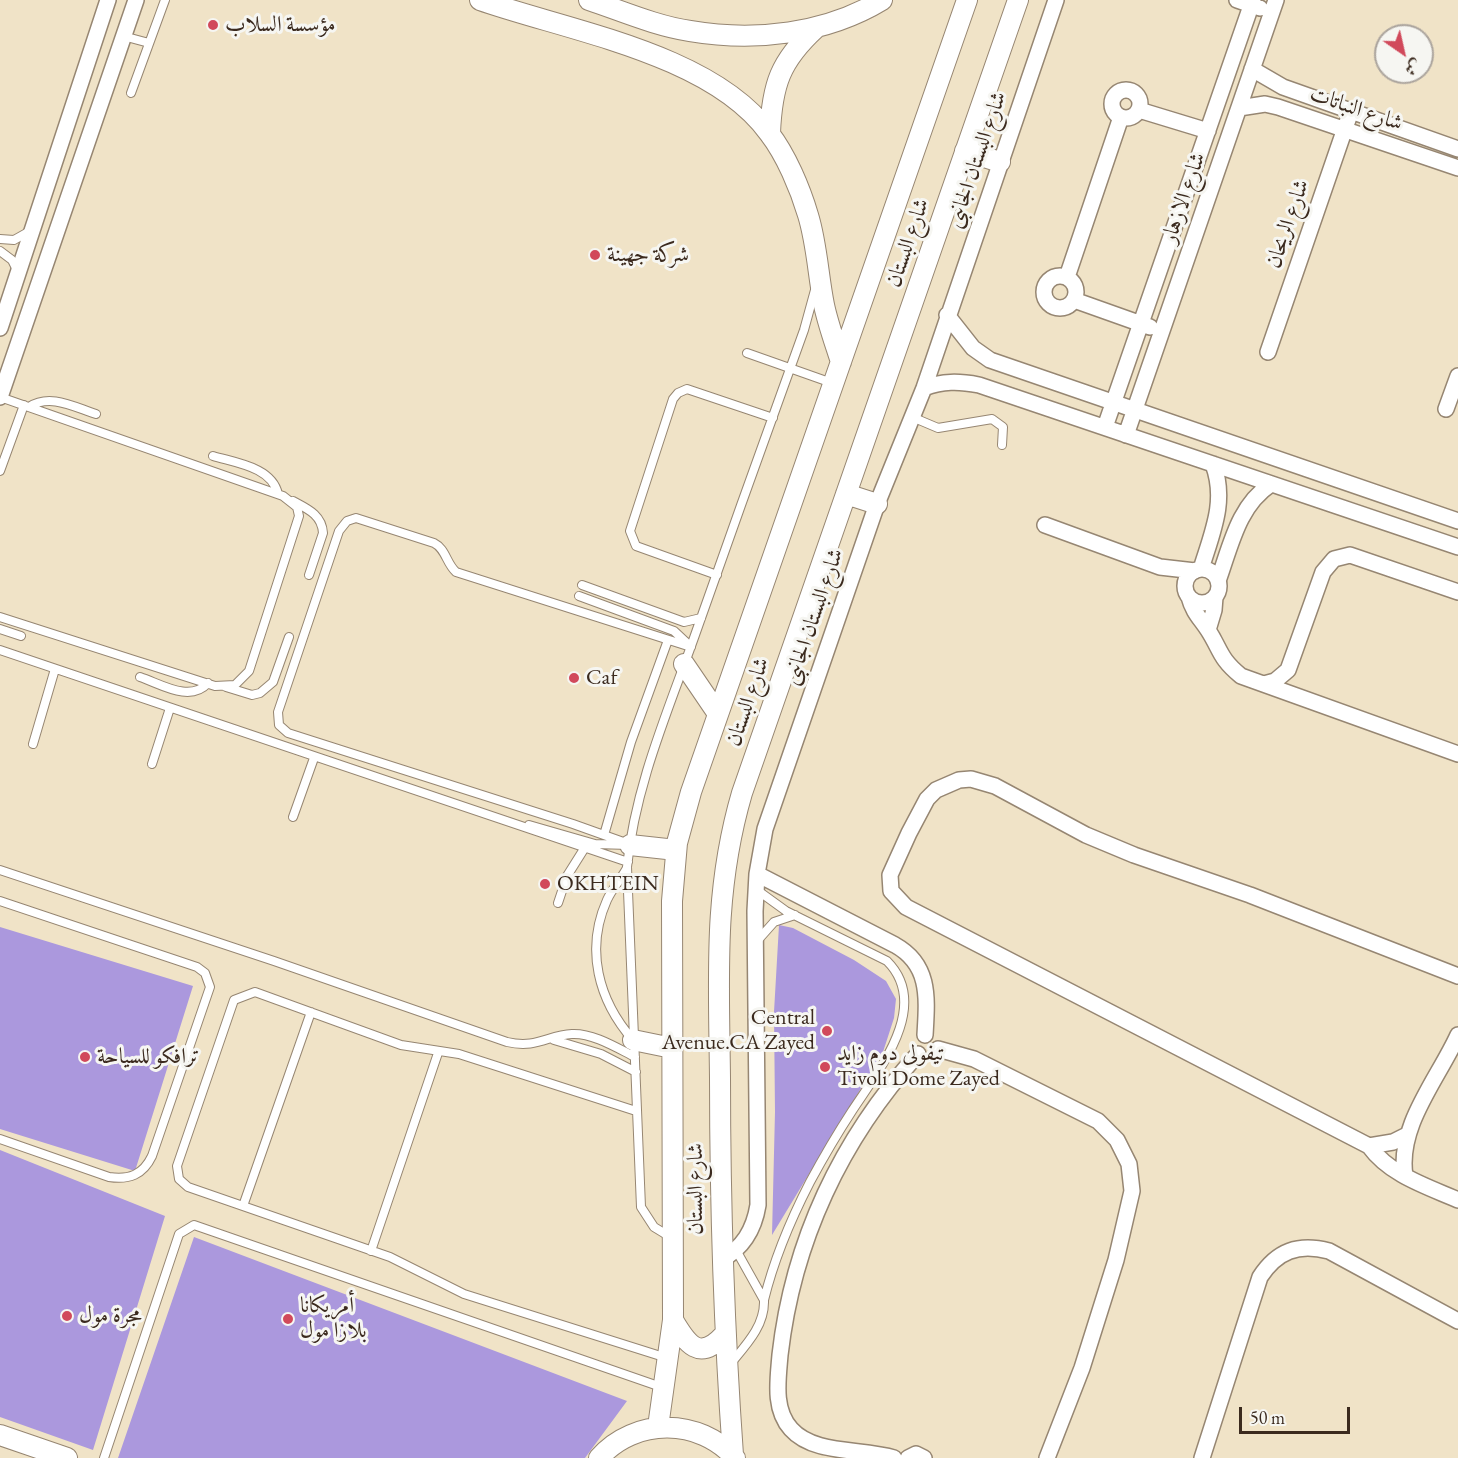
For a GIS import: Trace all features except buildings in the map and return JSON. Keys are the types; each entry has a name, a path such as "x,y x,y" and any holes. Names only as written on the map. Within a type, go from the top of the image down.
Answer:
{"street":[{"path":"0,328 108,0"},
{"path":"0,397 5,365 136,0"},
{"path":"480,0 516,6 694,71 743,105 770,133 794,180 808,215 824,305 841,362"},
{"path":"589,0 647,20 726,36 765,35 816,28 862,12 882,0"},
{"name":"شارع البستان","path":"658,1427 673,1320 673,882 676,850 686,808 718,714 967,0"},
{"name":"شارع البستان","path":"734,1456 724,1335 728,1255 719,920 724,868 742,793 1018,0"},
{"name":"شارع البستان الجانبى","path":"728,1255 753,1225 758,1205 756,881 772,808 877,504 924,388 1056,0"},
{"path":"1247,2 1274,6"},
{"name":"شارع الازهار","path":"1105,427 1208,131 1247,2"},
{"name":"شارع الازهار","path":"1126,435 1274,6"},
{"path":"770,133 771,103 777,79 796,46 816,28"},
{"name":"شارع النباتات","path":"1252,69 1283,87 1458,148"},
{"path":"1121,91 1136,94 1140,102 1139,110 1128,118 1121,117 1114,112 1112,104 1114,96 1121,91"},
{"name":"شارع النباتات","path":"1239,108 1265,104 1458,168"},
{"path":"1139,110 1208,131"},
{"name":"شارع الريحان","path":"1268,352 1351,111"},
{"path":"1067,277 1121,117"},
{"path":"59,144 82,151"},
{"path":"965,151 1000,162"},
{"path":"1059,275 1067,277 1074,283 1076,292 1074,300 1068,306 1059,308 1045,300 1043,292 1051,278 1059,275"},
{"path":"1074,300 1162,331"},
{"path":"947,315 973,348 990,360 1458,521"},
{"path":"1446,409 1458,376"},
{"path":"924,388 951,381 979,385 1458,547"},
{"path":"1213,464 1219,482 1220,510 1198,570 1186,581 1188,596 1197,618 1208,630 1217,651 1241,676 1458,754"},
{"path":"1208,630 1213,617 1218,581 1245,508 1256,495 1271,484"},
{"path":"846,494 877,504"},
{"path":"1045,525 1160,567 1212,572 1218,581"},
{"path":"1264,684 1275,681 1288,670 1323,572 1334,559 1350,555 1458,592"},
{"path":"1160,567 1188,596 1205,602 1215,597"},
{"path":"687,656 718,714"},
{"path":"1288,670 1299,697"},
{"path":"1458,976 1250,895 1134,855 1086,835 984,781 958,780 946,784 927,799 890,875 891,891 900,903 1369,1146 1388,1167 1458,1200"},
{"path":"628,858 676,850"},
{"path":"756,881 895,945 913,957 924,976 926,987 925,1035 916,1044 918,1054"},
{"path":"918,1054 928,1058 936,1054 938,1048 935,1039 925,1035"},
{"path":"1405,1176 1403,1160 1407,1135 1458,1035"},
{"path":"634,1048 672,1048"},
{"path":"938,1048 980,1061 1098,1121 1117,1140 1129,1164 1132,1191 1116,1260 1082,1368 1047,1458"},
{"path":"894,1458 862,1450 827,1448 802,1438 784,1418 779,1406 780,1364 794,1279 822,1197 864,1121 918,1054"},
{"path":"1369,1146 1393,1142 1407,1135"},
{"path":"1202,1458 1260,1277 1269,1263 1282,1253 1297,1248 1313,1247 1329,1251 1458,1321"},
{"path":"673,1320 690,1345 699,1348 708,1348 724,1335"},
{"path":"599,1458 627,1436 658,1427 685,1429 698,1433 711,1438 734,1456"},
{"path":"0,1435 67,1458"},
{"path":"908,1458 916,1454 924,1458"}],"lane":[{"path":"131,93 165,0"},
{"path":"123,36 149,43"},
{"path":"0,239 14,240 32,231"},
{"path":"0,251 12,260 18,273"},
{"path":"674,1239 654,1227 641,1207 628,858 643,783 791,368 809,315 819,268"},
{"path":"747,353 833,383"},
{"path":"717,575 636,546 631,537 630,531 674,399 678,393 687,389 773,418"},
{"path":"0,397 278,494 314,513 323,526 323,533 309,575"},
{"path":"0,471 27,406 51,400 96,414"},
{"path":"912,417 938,428 992,419 1004,427 1002,445"},
{"path":"213,456 263,473 271,478 278,494"},
{"path":"225,687 243,679 249,671 297,524 297,507 291,500"},
{"path":"628,858 604,835 288,733 279,725 278,712 339,531 347,521 356,518 434,543 442,549 447,561 456,572 668,640 687,656"},
{"path":"582,585 684,622 701,618"},
{"path":"579,596 674,631 687,656"},
{"path":"0,617 252,695 273,682 289,637"},
{"path":"0,629 21,636"},
{"path":"604,835 634,731 668,640"},
{"path":"0,650 584,849 628,858"},
{"path":"33,744 55,669"},
{"path":"140,677 187,693 202,690 208,683"},
{"path":"152,764 170,708"},
{"path":"293,816 314,758"},
{"path":"529,825 595,844 628,858"},
{"path":"558,903 567,876 584,849"},
{"path":"628,858 608,897 599,921 595,946 597,971 604,996 634,1048"},
{"path":"0,870 274,961 507,1042 531,1045 553,1040 566,1034 587,1036 634,1048"},
{"path":"726,1371 757,1329 765,1309 764,1300 781,1246 798,1208 829,1149 888,1055 904,1005 902,981 887,961 769,901 756,881"},
{"path":"0,901 196,968 205,973 210,987 152,1156 142,1172 128,1178 109,1177 0,1139"},
{"path":"755,947 766,929 774,922 795,915"},
{"path":"636,1111 459,1054 438,1053 401,1045 255,993 234,1000 177,1166 179,1179 188,1187 371,1251 464,1294 669,1358"},
{"path":"243,1206 311,1012"},
{"path":"553,1040 586,1049 636,1072"},
{"path":"371,1251 438,1053"},
{"path":"104,1458 179,1234 194,1225 665,1388"},
{"path":"728,1255 764,1300"}],"place":[{"name":"مؤسسة السلاب","path":"213,25"},
{"name":"شركة جهينة","path":"595,255"},
{"name":"Caf","path":"574,678"},
{"name":"OKHTEIN","path":"545,884"},
{"name":"Central Avenue.CA Zayed","path":"827,1031"},
{"name":"ترافكو للسياحة","path":"85,1057"},
{"name":"تيفولى دوم زايد Tivoli Dome Zayed","path":"825,1067"},
{"name":"مجرة مول","path":"67,1316"},
{"name":"أمريكانا بلازا مول","path":"288,1319"}]}
